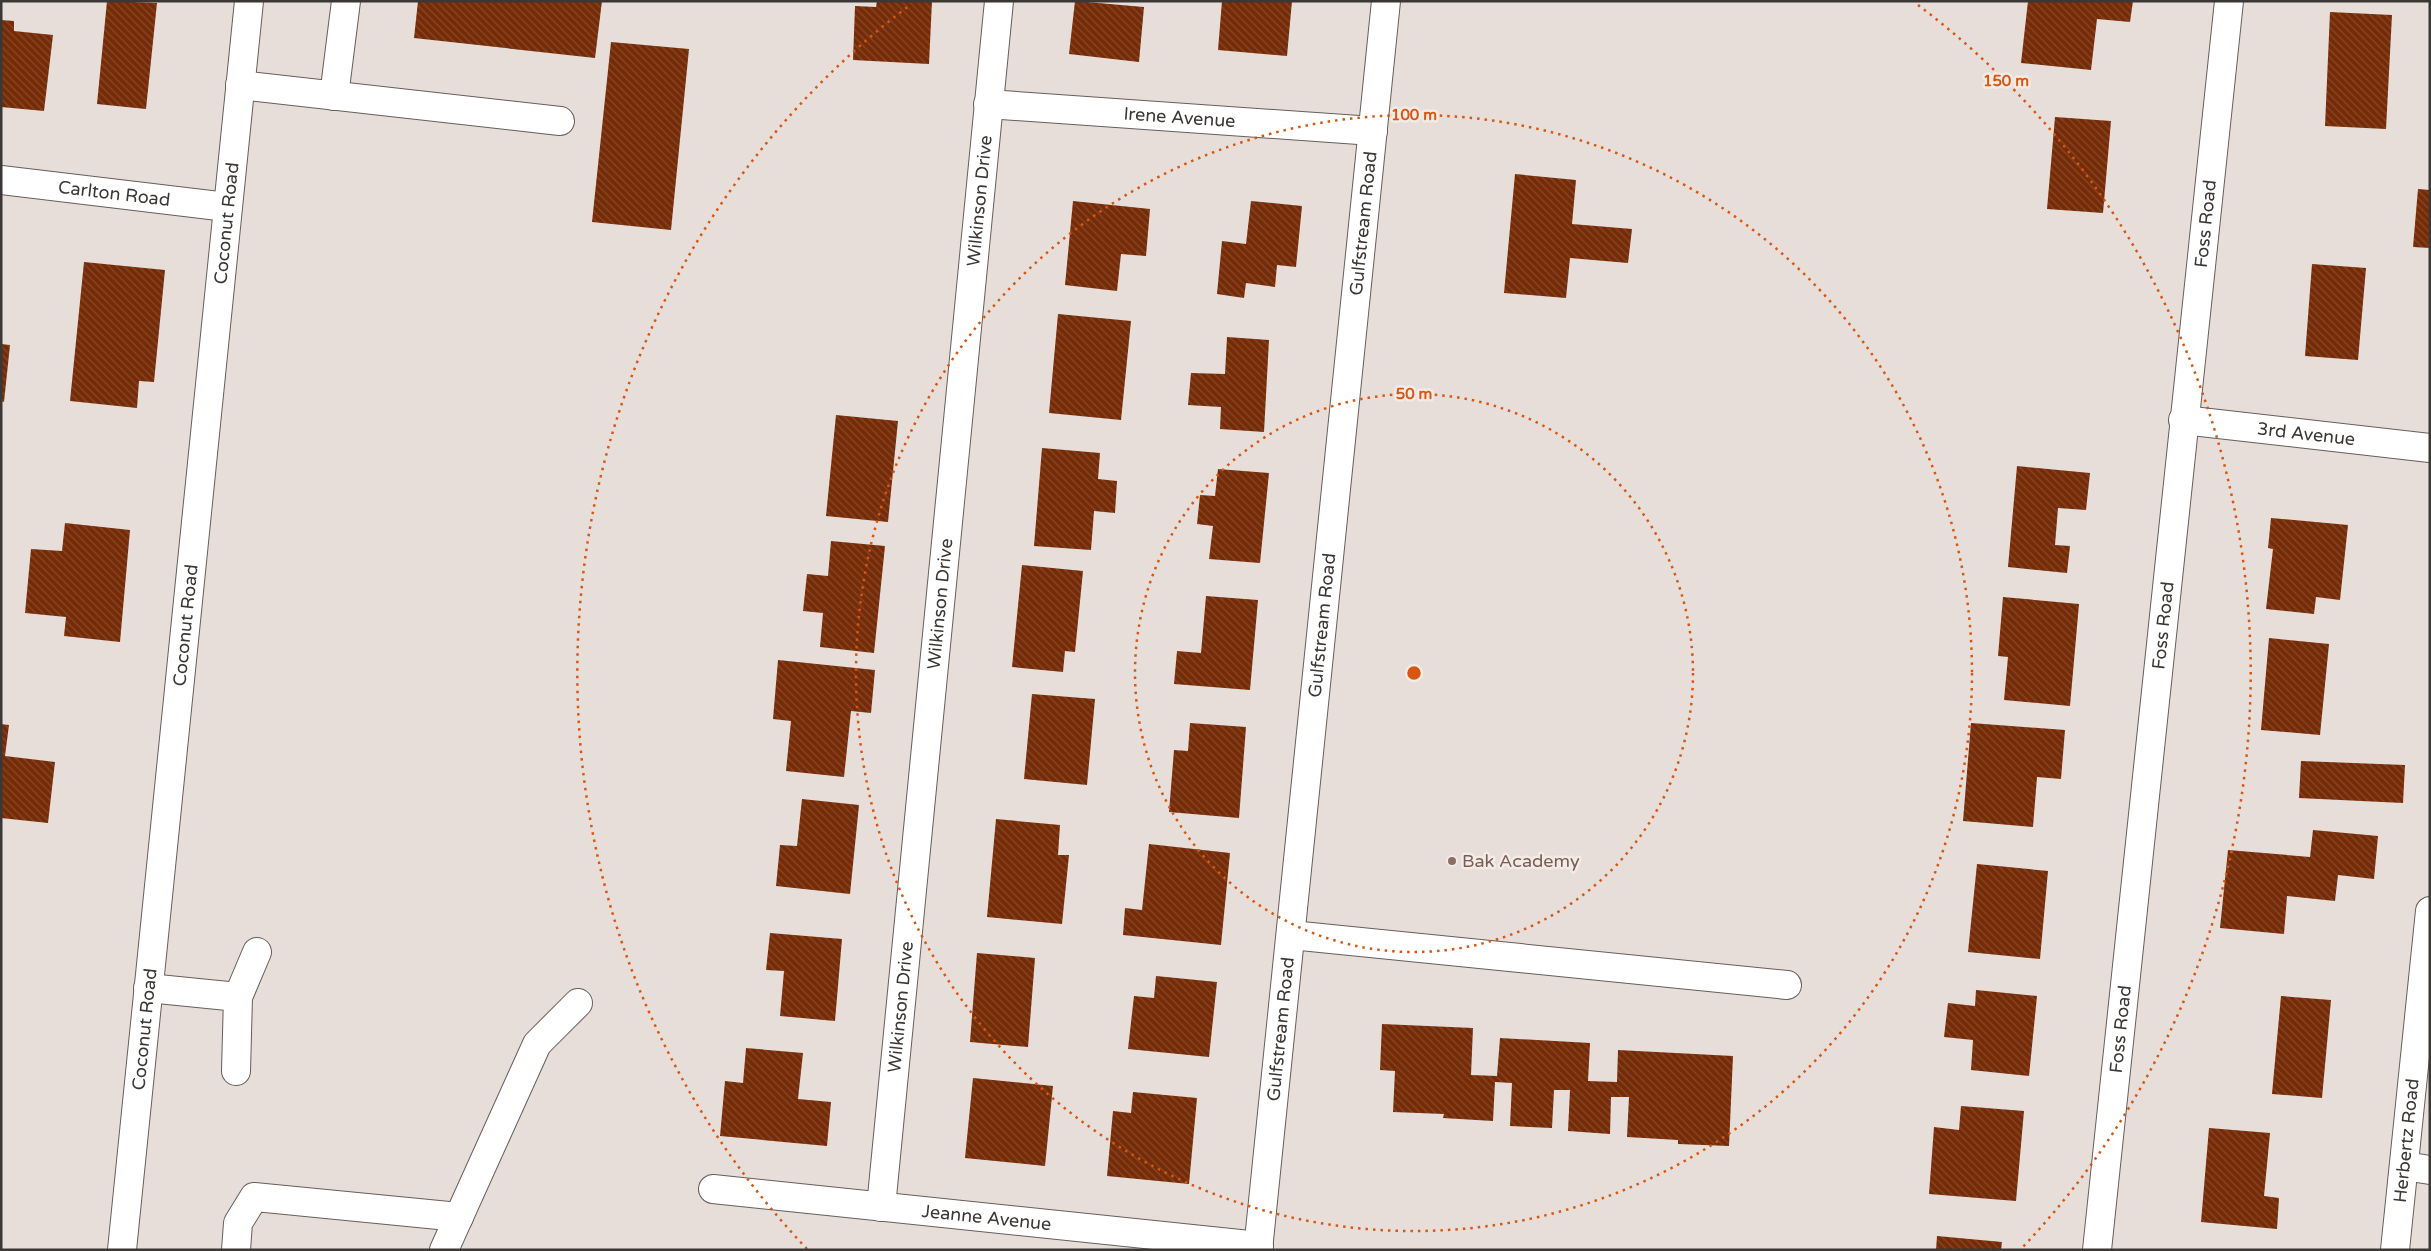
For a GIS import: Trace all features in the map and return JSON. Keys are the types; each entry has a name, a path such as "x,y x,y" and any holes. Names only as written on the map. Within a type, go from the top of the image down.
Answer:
{"street":[{"name":"Coconut Road","path":"122,1250 249,1"},
{"path":"334,96 346,1"},
{"name":"Wilkinson Drive","path":"880,1207 999,1"},
{"name":"Gulfstream Road","path":"1259,1248 1386,1"},
{"name":"Foss Road","path":"2097,1250 2183,420 2229,1"},
{"path":"240,85 560,122"},
{"name":"Irene Avenue","path":"988,104 1373,131"},
{"name":"Carlton Road","path":"1,180 227,207"},
{"name":"3rd Avenue","path":"2183,420 2430,448"},
{"name":"Herbertz Road","path":"2395,1250 2417,1168 2430,911"},
{"path":"1290,936 1787,985"},
{"path":"236,1070 238,997 257,952"},
{"path":"148,988 238,997"},
{"path":"444,1250 537,1044 578,1003"},
{"name":"Jeanne Avenue","path":"713,1189 1259,1248"},
{"path":"236,1250 238,1223 254,1197 459,1217"}],"building":[{"path":"107,1 157,3 146,109 97,104"},
{"path":"418,1 602,1 595,58 414,38"},
{"path":"877,1 932,1 929,64 853,60 855,6 876,7"},
{"path":"1075,1 1144,7 1139,62 1069,54"},
{"path":"1222,1 1292,1 1287,56 1218,50"},
{"path":"2028,1 2133,1 2130,22 2097,19 2091,70 2021,63"},
{"path":"2330,12 2392,15 2386,129 2325,126"},
{"path":"1,20 14,21 14,31 53,35 44,111 1,107"},
{"path":"611,42 689,49 671,230 592,222"},
{"path":"2055,117 2111,121 2103,213 2047,209"},
{"path":"1515,174 1576,180 1572,224 1632,229 1628,263 1570,258 1566,298 1504,293"},
{"path":"2418,189 2430,190 2430,248 2413,247"},
{"path":"1073,201 1150,209 1146,256 1121,254 1117,291 1065,285"},
{"path":"1251,201 1302,206 1296,267 1277,265 1275,287 1246,283 1244,298 1217,294 1222,241 1246,244"},
{"path":"84,262 165,270 154,382 139,381 137,408 70,401"},
{"path":"2312,264 2366,268 2358,360 2305,356"},
{"path":"1058,314 1131,321 1121,420 1049,413"},
{"path":"1227,337 1269,340 1264,432 1220,429 1221,407 1188,405 1191,373 1225,374"},
{"path":"1,344 10,345 4,402 1,401"},
{"path":"836,415 898,421 888,522 826,516"},
{"path":"1042,448 1100,453 1098,479 1117,481 1115,513 1094,511 1091,550 1034,546"},
{"path":"2017,466 2090,473 2086,510 2058,508 2055,545 2070,546 2067,573 2008,567"},
{"path":"1218,469 1269,473 1260,563 1209,559 1213,526 1197,524 1200,495 1215,496"},
{"path":"2271,518 2348,525 2340,600 2316,597 2314,614 2266,609 2273,549 2268,548"},
{"path":"65,523 130,530 120,642 64,636 66,617 25,613 31,549 62,551"},
{"path":"831,541 885,546 874,653 820,647 823,613 803,611 807,574 828,576"},
{"path":"1022,565 1083,571 1075,652 1065,651 1063,672 1012,667"},
{"path":"1206,596 1258,600 1250,690 1174,684 1177,651 1201,653"},
{"path":"2003,597 2079,604 2070,706 2004,700 2008,657 1998,656"},
{"path":"2269,638 2329,644 2320,735 2261,730"},
{"path":"778,660 875,670 871,713 851,711 844,777 786,771 791,721 773,719"},
{"path":"1032,694 1095,699 1087,785 1024,779"},
{"path":"1190,723 1246,727 1239,818 1169,812 1174,750 1188,751"},
{"path":"1971,723 2065,730 2061,779 2037,777 2033,827 1963,821"},
{"path":"1,724 9,725 5,756 55,762 48,823 1,818"},
{"path":"2301,761 2405,765 2403,803 2299,798"},
{"path":"802,799 859,805 850,894 776,886 780,845 797,846"},
{"path":"996,819 1060,825 1058,855 1069,855 1062,924 987,917"},
{"path":"2313,830 2378,836 2374,879 2338,875 2335,901 2287,896 2284,934 2220,928 2228,850 2310,857"},
{"path":"1149,844 1230,853 1221,945 1123,935 1125,908 1142,910"},
{"path":"1977,864 2048,871 2040,959 1968,952"},
{"path":"770,933 842,939 835,1021 780,1016 784,971 766,970"},
{"path":"977,953 1035,958 1028,1047 970,1042"},
{"path":"1156,976 1217,982 1209,1057 1128,1049 1134,996 1154,998"},
{"path":"1976,990 2037,996 2029,1076 1971,1070 1973,1040 1944,1037 1948,1003 1975,1006"},
{"path":"2281,996 2331,1000 2322,1098 2272,1094"},
{"path":"1382,1024 1473,1028 1471,1075 1497,1076 1500,1038 1590,1043 1588,1081 1617,1082 1618,1050 1733,1056 1729,1146 1678,1144 1678,1140 1627,1137 1629,1097 1611,1097 1610,1134 1568,1131 1570,1090 1554,1090 1552,1128 1510,1126 1512,1083 1495,1082 1493,1121 1443,1118 1444,1114 1393,1112 1395,1071 1380,1070"},
{"path":"746,1048 803,1053 798,1099 831,1102 827,1146 720,1136 725,1081 743,1083"},
{"path":"973,1078 1053,1086 1045,1166 965,1158"},
{"path":"1133,1092 1197,1098 1189,1184 1107,1176 1113,1111 1131,1113"},
{"path":"1961,1106 2024,1111 2016,1201 1929,1194 1934,1127 1959,1130"},
{"path":"2209,1128 2270,1133 2264,1196 2279,1198 2277,1229 2201,1222"},
{"path":"1937,1236 2002,1242 2001,1250 1936,1250"}],"place":[{"name":"Bak Academy","path":"1452,861"}]}
